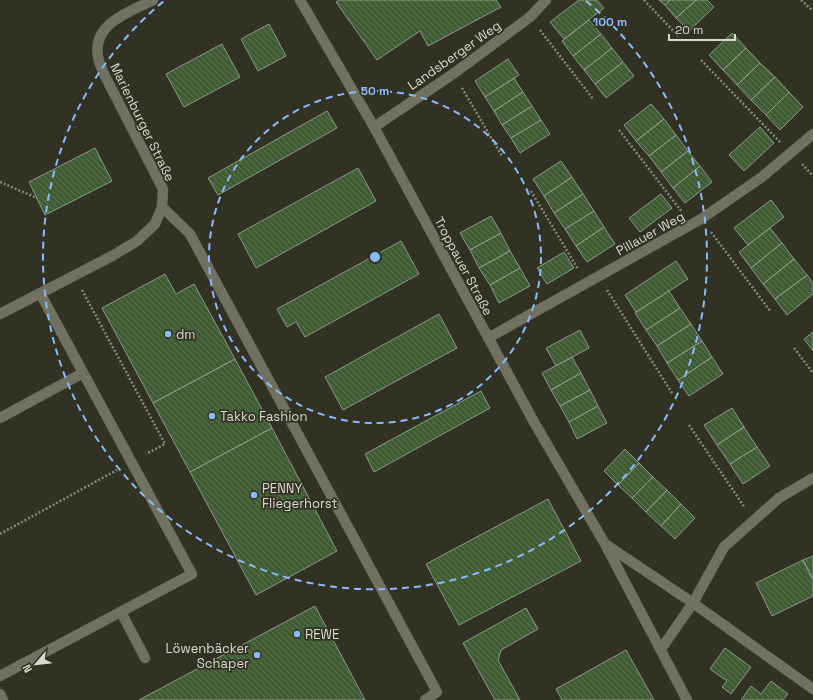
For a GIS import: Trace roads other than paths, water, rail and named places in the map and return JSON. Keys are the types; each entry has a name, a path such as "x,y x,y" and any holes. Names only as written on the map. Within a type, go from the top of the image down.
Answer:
{"street":[{"name":"Marienburger Straße","path":"0,314 112,256 137,241 155,224 162,207 163,189 104,74 98,58 97,50 99,39 107,26 118,16 153,0"},
{"name":"Landsberger Weg","path":"374,127 453,74 530,17 546,0"},
{"name":"Troppauer Straße","path":"304,1 534,422 605,544 687,700"},
{"name":"Pillauer Weg","path":"488,338 702,219 762,177 813,134"},
{"path":"162,207 190,234 439,696 425,700"},
{"path":"0,676 192,574 40,293"},
{"path":"0,418 83,373"},
{"path":"661,649 693,603 724,547 779,498 813,478"},
{"name":"Troppauer Straße","path":"605,544 693,603 813,689"},
{"path":"121,612 145,658"},
{"path":"0,694 3,700"}],"place":[{"name":"dm","path":"168,334"},
{"name":"Takko Fashion","path":"212,416"},
{"name":"PENNY Fliegerhorst","path":"254,495"},
{"name":"REWE","path":"297,634"},
{"name":"Löwenbäcker Schaper","path":"257,655"}]}
